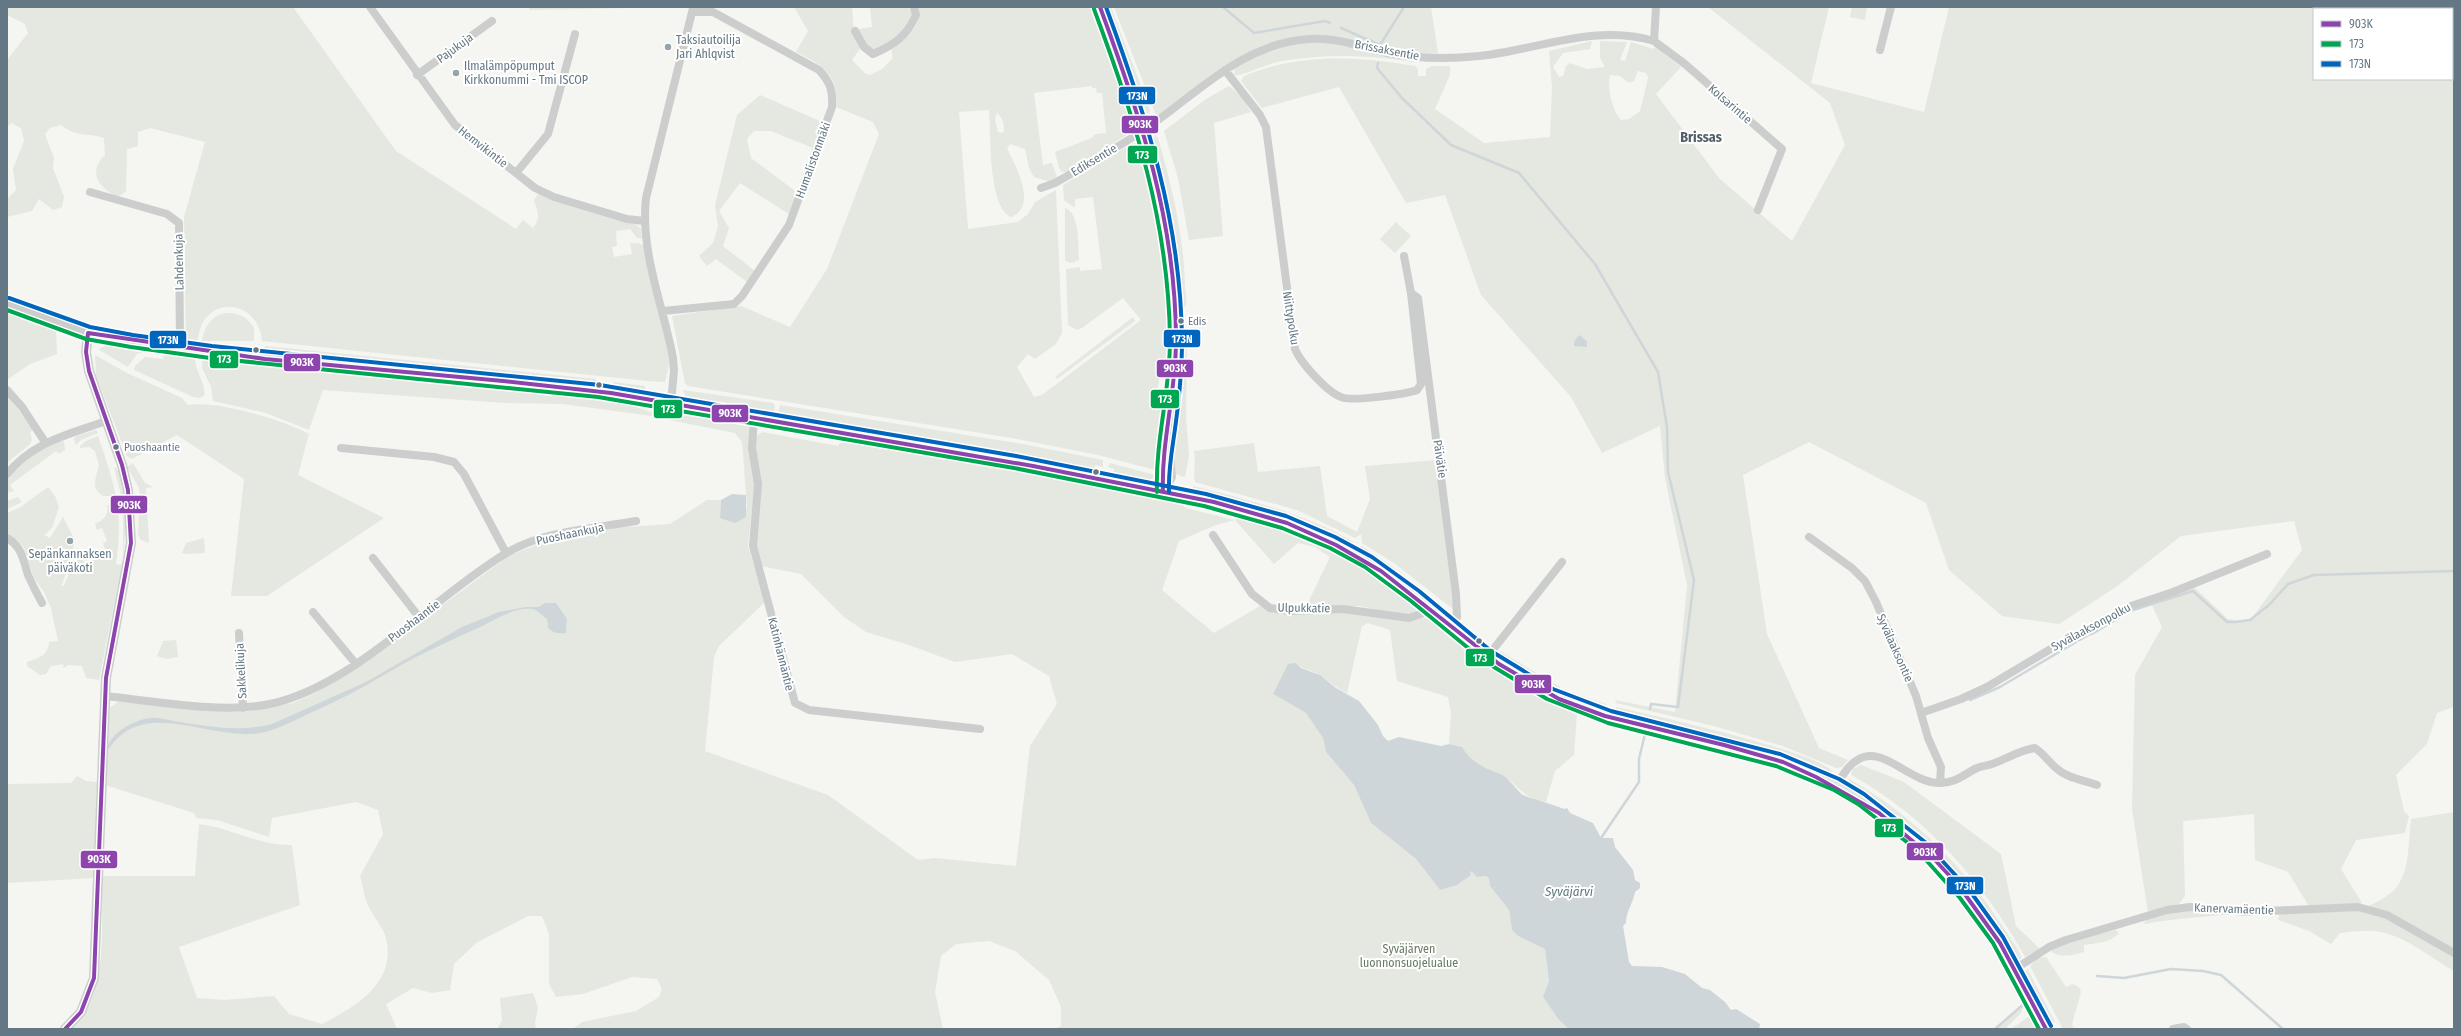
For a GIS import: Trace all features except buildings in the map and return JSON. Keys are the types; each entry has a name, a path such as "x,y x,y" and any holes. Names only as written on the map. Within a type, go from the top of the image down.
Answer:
{"main road":[{"path":"1163,492 1233,507 1310,533 1368,562 1428,607 1453,629 1488,656 1537,688 1582,708 1617,719 1746,750 1778,760 1836,785 1880,812 1932,857 1982,917 2015,969 2046,1029"}],"street":[{"name":"Hemvikintie","path":"370,7 417,75 455,125 535,188 554,197 627,219 644,221"},
{"path":"855,31 864,47 873,54 897,42 907,32 916,15 914,7"},
{"path":"7,304 88,333 212,352 561,387 671,403 754,419 1015,462 1163,492 1171,477 1168,444 1176,344 1176,283 1166,215 1145,130 1100,7"},
{"path":"1654,41 1656,7"},
{"path":"1880,50 1891,7"},
{"path":"671,403 674,371 663,311 647,249 644,221 646,198 694,9"},
{"name":"Humalistonmäki","path":"663,311 734,304 742,296 789,225 832,103 833,93 829,81 819,70 713,12 694,9"},
{"name":"Pajukuja","path":"417,75 492,21"},
{"path":"516,173 548,134 575,34"},
{"name":"Brissaksentie","path":"1145,130 1225,70 1264,49 1287,42 1309,39 1329,39 1396,54 1442,58 1489,55 1600,35 1638,37 1654,41"},
{"name":"Kolsarintie","path":"1654,41 1685,64 1782,149 1758,210"},
{"name":"Niittypolku","path":"1225,70 1260,115 1266,127 1295,346 1304,362 1339,397 1345,399 1417,390 1422,380 1411,293 1404,256"},
{"name":"Ediksentie","path":"1041,188 1060,181 1145,130"},
{"name":"Lahdenkuja","path":"90,192 167,214 178,223 184,348"},
{"name":"Päivätie","path":"1411,293 1418,298 1443,486 1457,607 1453,629"},
{"path":"65,1029 81,1012 94,978 107,665 131,543 128,490 122,465 86,358 88,333"},
{"path":"7,390 22,407 45,442"},
{"name":"Katinhännäntie","path":"754,419 752,448 758,484 754,546 795,703 809,710 980,729"},
{"path":"7,474 17,462 45,442 106,421"},
{"path":"341,448 434,457 454,462 464,474 506,553"},
{"name":"Puoshaankuja","path":"506,553 550,536 636,521"},
{"name":"Ulpukkatie","path":"1213,535 1252,594 1270,608 1282,610 1343,609 1409,618 1421,614 1428,607"},
{"name":"Syvälaaksontie","path":"1809,537 1852,568 1865,581 1909,678 1928,738 1941,767 1940,783"},
{"path":"7,538 14,542 21,552 29,576 42,603"},
{"name":"Puoshaantie","path":"105,696 243,708 302,695 356,664 506,553"},
{"name":"Syvälaaksonpolku","path":"1921,713 1961,699 1987,687 2059,644 2079,637 2128,607 2173,592 2267,554"},
{"path":"373,558 419,617"},
{"path":"1488,656 1562,562"},
{"path":"313,612 356,664"},
{"name":"Sakkelikuja","path":"239,633 243,708"},
{"path":"1836,785 1846,767 1867,757 1885,759 1927,781 1940,783 1953,782 1977,768 2028,749 2035,748 2042,753 2054,767 2064,774 2097,785"},
{"name":"Kanervamäentie","path":"2015,969 2049,947 2066,940 2167,910 2190,907 2246,912 2358,907 2387,916 2454,953"},
{"path":"2173,1029 2184,1027 2187,1029"}],"green space":[{"path":"7,7 293,7 396,151 516,229 523,220 533,228 536,224 538,215 534,200 538,194 637,225 641,229 642,239 637,238 630,229 616,231 617,246 612,247 614,257 632,254 630,243 638,243 644,246 670,361 665,382 262,341 258,326 251,316 241,309 230,307 219,308 209,315 202,325 198,340 186,339 184,217 205,142 150,128 138,132 138,146 127,149 126,191 118,197 101,185 96,174 97,168 105,155 104,138 72,132 61,125 50,128 45,134 54,158 53,168 64,197 62,207 53,210 39,199 32,211 7,217 7,199 16,190 13,169 24,141 21,128 11,123 7,127 7,60 28,33 25,24 7,15"},
{"path":"528,7 681,7 530,10"},
{"path":"794,7 852,7 854,32 861,47 852,60 866,74 870,75 882,69 893,58 891,49 912,31 918,20 917,7 1096,7 1136,117 1134,127 1128,134 1067,172 1062,172 1059,168 1055,152 1092,138 1095,134 1106,133 1102,93 1097,93 1096,88 1092,88 1092,86 1034,93 1043,165 1052,163 1057,177 1051,182 1034,177 1029,168 1025,149 1010,144 1007,149 1019,175 1024,195 1023,204 1019,212 1011,217 1004,211 998,200 994,185 989,110 959,112 968,229 1018,222 1028,214 1035,202 1056,190 1062,333 1056,344 1035,359 1028,354 1017,367 1034,397 1042,395 1141,320 1123,298 1082,328 1077,330 1068,325 1066,269 1080,267 1080,271 1102,269 1093,197 1075,199 1075,206 1073,207 1064,200 1063,185 1131,144 1137,143 1145,148 1169,253 1171,335 1158,385 1158,390 1165,393 1166,402 1159,471 1098,455 1012,438 688,386 685,383 672,316 741,306 790,327 827,269 879,134 873,122 836,107 835,87 827,72 814,61 796,52 808,31","holes":["997,112 1004,124 1003,133 998,132 995,120"]},
{"path":"870,7 913,7 915,14 906,30 876,52 858,37 859,29 872,27"},
{"path":"1105,7 1111,7 1150,110 1149,115 1144,110"},
{"path":"1114,7 1431,7 1438,53 1416,53 1336,39 1295,37 1263,45 1245,54 1211,76 1174,106 1156,115"},
{"path":"1708,7 1829,7 1811,83 1924,112 1949,7 2454,7 2454,707 2437,713 2427,744 2396,775 2404,811 2409,816 2405,833 2356,840 2341,869 2362,903 2345,907 2310,908 2288,872 2255,860 2254,814 2183,821 2185,896 2179,904 2148,913 2132,809 2135,675 2162,627 2150,601 2194,587 2228,619 2249,622 2302,550 2294,521 2181,536 2116,587 2059,624 2002,616 1949,570 1926,503 1809,442 1743,475 1767,634 1819,748 1848,760 1842,767 1836,768 1783,746 1714,726 1616,703 1615,700 1675,712 1687,585 1665,478 1660,426 1602,453 1571,397 1481,295 1445,195 1406,203 1339,87 1262,108 1241,81 1244,76 1265,69 1285,63 1307,60 1372,60 1415,66 1418,69 1418,76 1426,76 1426,69 1432,66 1450,66 1450,75 1435,109 1484,143 1550,137 1552,87 1549,51 1592,41 1590,49 1563,53 1553,67 1559,77 1563,76 1566,66 1570,63 1587,69 1605,67 1600,58 1600,41 1627,42 1620,60 1625,61 1631,42 1654,49 1655,46 1681,67 1656,94 1719,178 1792,241 1845,145 1830,103","holes":["1638,71 1646,73 1648,78 1640,111 1629,119 1621,120 1615,111 1611,99 1609,86 1610,75 1620,76 1629,83 1634,81"]},
{"path":"1852,7 1867,7 1865,20 1850,17"},
{"path":"1322,42 1415,60 1415,62 1346,56 1313,57 1277,62 1242,74 1234,75 1235,67 1267,52 1298,44"},
{"path":"1229,86 1242,97 1251,112 1214,123 1223,236 1189,240 1178,178 1164,131 1206,99"},
{"path":"760,95 822,122 813,148 771,131 754,131 747,139 751,158 798,193 789,214 740,183 719,211 729,228 723,246 755,271 747,282 716,259 707,266 699,256 713,243 718,227 715,205 737,115"},
{"path":"1155,135 1158,138 1168,175 1180,230 1186,295 1185,308 1182,302 1173,220 1153,138"},
{"path":"1065,208 1070,211 1076,223 1078,239 1079,260 1071,263 1065,261"},
{"path":"1396,222 1411,236 1395,253 1380,239"},
{"path":"7,309 56,331 57,354 30,364 8,379"},
{"path":"225,313 234,313 246,318 254,328 254,341 202,341 209,323 216,317"},
{"path":"1133,317 1135,321 1057,379 1055,377"},
{"path":"110,344 142,352 137,354 128,367 98,349"},
{"path":"265,346 596,379 595,383 577,384 292,355 264,349"},
{"path":"1184,346 1187,347 1186,417 1189,455 1185,477 1175,474 1173,432 1180,349"},
{"path":"164,354 195,354 196,365 204,386 204,396 199,398 193,397 134,370 135,366 145,357 163,359"},
{"path":"95,355 127,373 182,398 188,405 215,405 250,412 267,417 309,434 298,475 384,518 267,596 231,596 244,479 177,435 132,459 127,456 96,376"},
{"path":"203,355 462,382 467,386 476,383 566,392 633,405 652,413 652,416 563,404 505,403 323,390 309,430 266,413 213,401 211,387 202,368"},
{"path":"614,382 645,386 645,392 614,385"},
{"path":"683,390 773,403 775,406 773,415 695,403 686,396"},
{"path":"7,395 33,430 30,432 32,440 30,444 7,463"},
{"path":"780,405 1023,444 1103,460 1103,467 1095,465 1094,469 1074,469 778,416"},
{"name":"Syväjärven luonnonsuojelualue","path":"665,411 745,424 750,428 755,477 756,436 762,432 838,446 840,443 875,444 933,453 1181,501 1185,508 1235,520 1216,525 1179,541 1162,590 1214,633 1260,606 1270,610 1347,612 1419,619 1430,617 1481,659 1518,685 1537,697 1577,713 1574,755 1555,771 1546,802 1539,801 1523,792 1501,774 1486,770 1472,760 1462,747 1449,744 1451,713 1448,697 1397,681 1390,630 1368,623 1362,626 1347,693 1318,674 1301,667 1296,663 1285,671 1273,694 1306,713 1323,738 1326,752 1354,785 1371,823 1416,859 1440,890 1459,884 1470,876 1471,871 1477,877 1486,876 1489,879 1490,886 1509,910 1512,930 1518,936 1545,949 1549,981 1543,997 1559,1020 1569,1029 1054,1029 1061,1026 1061,1007 1049,980 1015,951 989,941 956,944 941,956 935,992 943,1029 573,1029 582,1022 636,1011 659,997 662,989 657,979 632,977 583,994 556,997 549,984 549,934 542,916 528,916 476,943 454,964 450,990 432,993 413,988 386,1004 397,1029 71,1029 83,1016 92,999 98,979 102,936 102,876 195,876 199,824 223,829 268,843 292,845 300,905 179,947 197,998 224,1000 274,996 289,1014 322,1024 347,1010 370,992 379,981 385,968 388,954 385,934 370,909 360,876 383,834 378,810 356,802 272,818 269,837 217,820 196,818 194,813 105,785 110,708 119,701 243,712 293,703 315,693 364,663 510,555 547,541 570,536 627,527 670,524 707,500 721,500 720,518 747,508 742,442 735,433 659,418","holes":["755,485 756,536 761,566 801,574 844,617 866,632 909,645 955,662 1012,654 1049,676 1057,704 1030,746 1016,866 935,858 918,860 828,795 705,751 714,657 719,646 765,602 748,546","547,619 567,619 566,633 548,628"]},
{"path":"96,430 98,433 81,440 76,445 74,439 76,436"},
{"path":"98,436 113,484 116,499 119,529 116,564 122,565 99,680 86,678 82,666 68,665 64,668 63,664 51,666 46,674 40,675 27,666 27,662 42,656 47,650 49,642 58,641 51,608 44,592 34,578 23,546 7,533 7,513 19,508 48,487 55,496 59,507 52,528 44,535 50,538 63,517 75,540 68,568 62,571 66,574 61,586 64,586 78,548 84,563 107,555 103,543 107,541 102,528 97,530 95,524 105,517 107,505 112,504 112,496 103,496 96,489 95,482 99,466 95,451 89,447 80,448 80,446 86,441"},
{"path":"64,441 65,450 59,454 56,451 10,485 14,491 7,493 7,480 25,461 47,446"},
{"path":"1254,443 1258,472 1320,466 1327,516 1357,532 1370,499 1365,466 1438,460 1453,597 1453,609 1394,563 1362,543 1361,534 1355,538 1297,510 1195,482 1194,451"},
{"path":"133,463 145,483 153,487 146,488 149,543 141,540 138,535 139,488 127,467"},
{"path":"1110,463 1155,475 1151,480 1133,480 1114,473 1114,469 1108,467"},
{"path":"114,467 119,472 124,494 125,539 123,558 123,504"},
{"path":"1193,486 1276,508 1316,523 1354,542 1350,545 1283,514 1192,491"},
{"path":"18,497 22,502 7,509 7,501"},
{"path":"1236,517 1285,527 1331,547 1375,573 1415,603 1417,613 1404,616 1360,606 1306,607 1330,557 1315,547 1298,543 1274,564 1235,520"},
{"path":"204,538 205,553 182,553 186,543"},
{"path":"1362,546 1393,567 1451,614 1447,616 1413,587 1360,550"},
{"path":"176,640 178,657 166,659 157,656 163,641"},
{"path":"1500,651 1560,687 1561,691 1546,687 1529,678 1506,660 1501,655"},
{"path":"1570,692 1606,704 1608,708 1605,710 1569,697"},
{"path":"1616,707 1767,744 1821,764 1833,772 1826,773 1766,750 1618,714 1614,710"},
{"path":"1861,765 1904,782 2001,854 2016,926 2040,949 2025,957 1991,903 1951,854 1904,810 1851,775 1853,769"},
{"path":"77,776 86,781 97,782 94,878 7,883 7,784 71,783"},
{"path":"1849,779 1873,793 1896,810 1938,846 1992,910 2018,950 2021,959 2016,959 1964,884 1926,843 1880,805 1853,787 1848,782"},
{"path":"2454,812 2454,950 2365,907 2381,900 2392,892 2399,883 2407,862 2411,819"},
{"path":"2185,909 2241,913 2144,924 2148,917"},
{"path":"2356,910 2386,917 2454,955 2454,971 2406,941 2385,933 2366,931 2340,933 2331,944 2309,931 2278,920 2280,913"},
{"path":"2116,930 2119,933 2112,939 2084,945 2084,952 2071,955 2059,955 2051,952 2063,944 2071,941"},
{"path":"2046,957 2066,987 2072,984 2079,987 2081,992 2072,1024 2074,1029 2063,1029 2030,966 2038,958"},
{"path":"2028,970 2055,1022 2053,1023 2026,977 2025,971"},
{"path":"533,993 538,1008 535,1023 536,1029 497,1029 502,1021 500,998"},
{"path":"2025,1003 2021,1013 2005,1029 1995,1029"},
{"path":"2028,1017 2034,1018 2039,1029 2011,1029"}],"water":[{"path":"1579,335 1587,341 1587,347 1574,346 1574,342"},
{"path":"732,494 746,495 746,517 735,523 720,518 721,500"},
{"path":"545,603 556,603 567,619 566,633 556,633 550,630 548,628 547,619 532,609 518,610 504,615 426,652 343,698 275,729 261,733 241,734 220,732 177,724 157,723 138,726 121,735 107,752 111,739 116,734 129,725 144,719 154,718 226,728 249,728 272,724 366,682 462,627 499,612 526,607 539,607"},
{"name":"Syväjärvi","path":"1296,663 1301,668 1320,675 1336,688 1359,701 1378,725 1383,736 1388,741 1399,737 1441,746 1449,744 1462,747 1474,761 1489,770 1504,775 1523,795 1564,809 1567,808 1570,813 1593,823 1601,838 1613,838 1615,847 1633,870 1635,880 1640,883 1640,888 1635,892 1627,915 1626,923 1623,926 1629,962 1632,966 1662,967 1685,974 1702,988 1710,990 1725,1002 1731,1010 1736,1009 1760,1024 1759,1029 1569,1029 1559,1020 1543,997 1549,981 1545,949 1518,936 1512,930 1509,910 1490,886 1489,879 1486,876 1477,877 1471,871 1470,876 1457,885 1440,890 1416,859 1371,823 1354,785 1326,752 1323,738 1306,713 1273,694 1288,664"}],"waterway":[{"path":"1223,7 1254,33 1325,21 1330,23"},
{"path":"1341,28 1380,45 1404,7"},
{"path":"1378,63 1377,68 1402,98 1451,145 1519,173 1595,264 1658,372 1667,427 1668,472 1694,580 1678,707 1651,704 1650,709"},
{"path":"2092,634 2130,611 2193,591 2227,622 2235,622 2250,620 2269,605 2288,584 2314,575 2454,571"},
{"path":"1970,700 2000,687 2076,642"},
{"path":"1601,838 1639,782 1639,759 1645,734"},
{"path":"2097,976 2124,978 2171,969 2203,971 2221,975 2283,1029"},
{"path":"1995,1029 2025,1003"}],"transit line":[{"name":"903K","path":"1100,7 1142,130 1163,212 1170,254 1176,341 1174,379 1164,455 1163,492"},
{"name":"173N","path":"1106,7 1148,130 1168,212 1175,254 1180,297 1182,352 1179,396 1170,468 1169,492"},
{"name":"173","path":"1094,9 1136,131 1147,172 1163,254 1168,297 1170,341 1168,379 1158,454 1157,492"},
{"name":"173N","path":"9,298 90,327 133,335 212,346 600,385 1016,456 1206,494 1286,516 1335,537 1372,557 1419,591 1491,651 1553,689 1611,711 1780,754 1839,779 1864,794 1925,842 1970,891 2003,937 2051,1026"},
{"name":"173","path":"7,310 86,339 131,347 210,358 598,397 1014,468 1204,506 1282,528 1330,548 1365,567 1411,601 1484,661 1547,699 1608,723 1776,766 1834,790 1858,804 1917,850 1960,898 1993,943 2039,1029"},
{"name":"903K","path":"88,333 265,359 503,381 611,393 1033,466 1214,502 1287,523 1336,545 1381,571 1499,664 1559,699 1605,716 1724,745 1783,762 1816,777 1879,813 1934,859 1959,886 2000,943 2046,1029"},
{"name":"903K","path":"65,1029 81,1012 94,978 106,678 131,543 128,490 122,465 89,371 86,352 88,333"}],"place":[{"name":"Taksiautoilija Jari Ahlqvist","path":"668,47"},
{"name":"Ilmalämpöpumput Kirkkonummi - Tmi ISCOP","path":"456,73"},
{"name":"Edis","path":"1181,321"},
{"name":"Puoshaantie","path":"116,447"},
{"name":"Sepänkannaksen päiväkoti","path":"70,541"}],"district":[{"name":"Brissas","path":"1701,137"}]}
